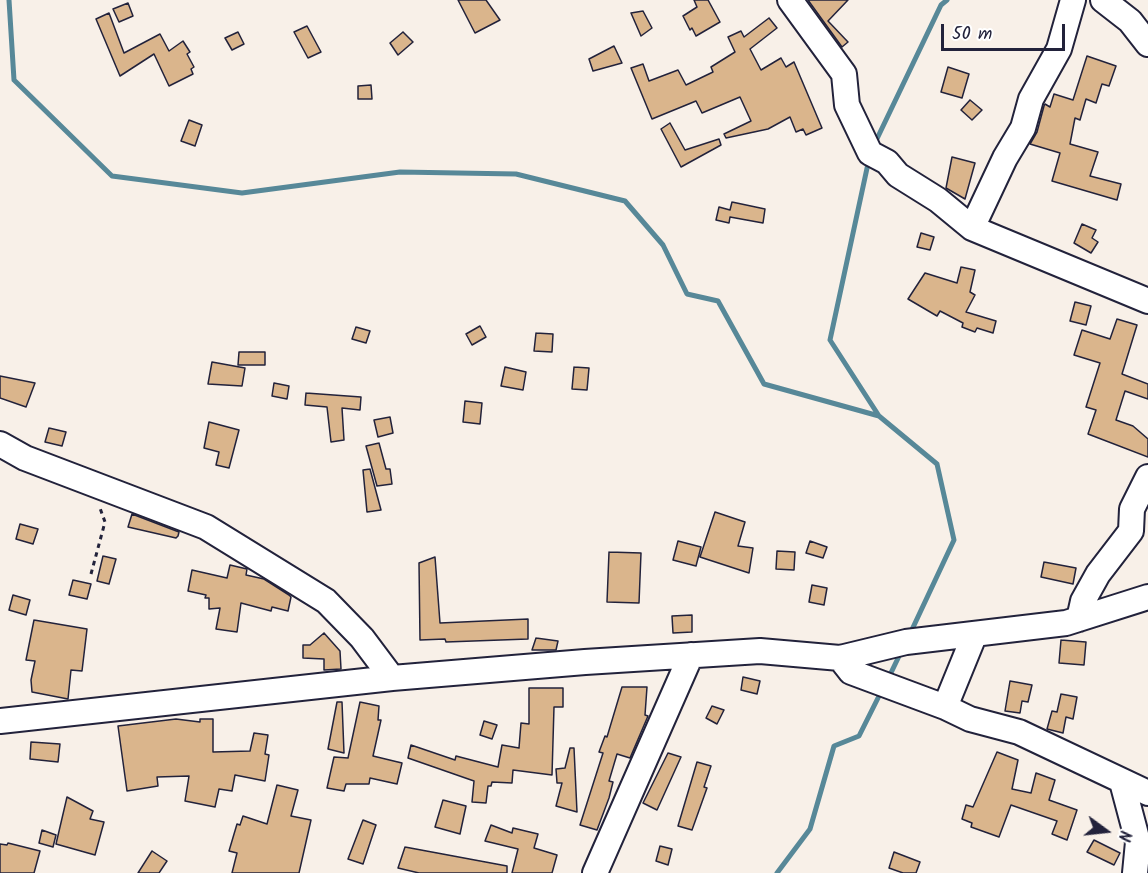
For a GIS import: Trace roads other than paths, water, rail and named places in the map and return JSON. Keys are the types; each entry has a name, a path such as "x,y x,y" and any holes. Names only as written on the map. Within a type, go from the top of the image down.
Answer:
{"street":[{"path":"790,0 844,74 847,105 870,153 887,162 898,175 938,200 972,228 1148,302"},
{"path":"972,228 1005,158 1023,128 1031,99 1059,49 1073,0"},
{"path":"1104,0 1130,21 1148,44"},
{"path":"0,444 25,458 206,527 326,602 362,638 392,678"},
{"path":"1078,619 1083,601 1098,574 1131,531 1132,509 1148,477"},
{"path":"0,721 392,678 692,655 760,651 840,658 906,642 974,636 1078,619 1148,597"},
{"path":"945,707 974,636"},
{"path":"595,873 692,655"},
{"path":"840,658 851,672 945,707 970,719 1019,732 1148,793"},
{"path":"1122,782 1138,843 1136,873"}],"waterway":[{"path":"9,0 14,80 112,176 242,193 400,172 516,174 625,201 663,245 687,294 718,301 764,384 879,416"},
{"path":"874,145 941,5 947,0"},
{"path":"869,159 830,340 879,416 937,464 954,540 909,636"},
{"path":"888,679 901,652"},
{"path":"777,873 810,829 834,746 859,736 882,690"}]}
